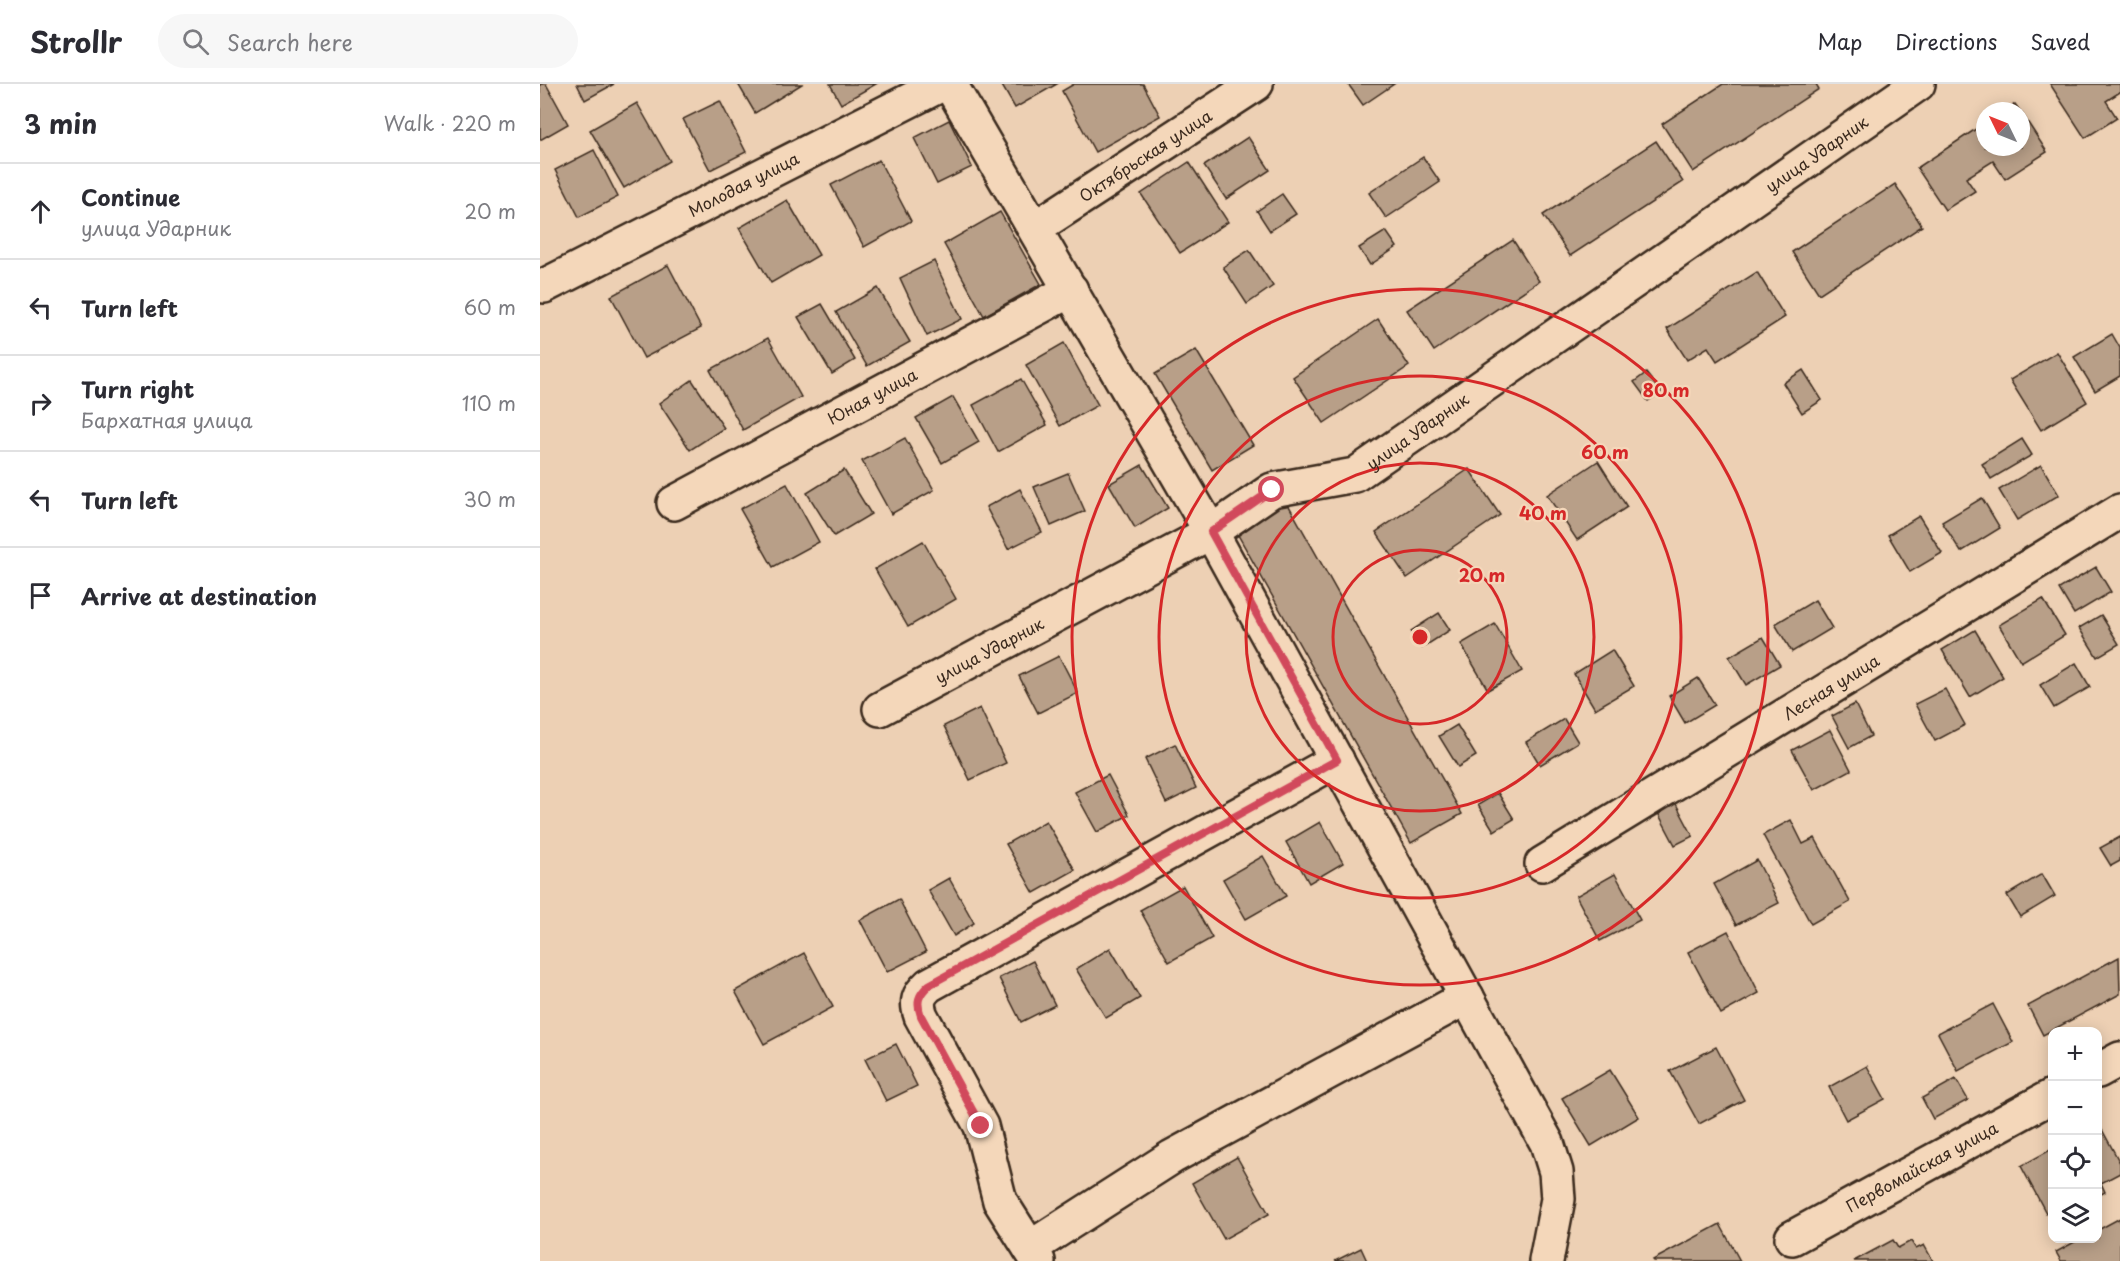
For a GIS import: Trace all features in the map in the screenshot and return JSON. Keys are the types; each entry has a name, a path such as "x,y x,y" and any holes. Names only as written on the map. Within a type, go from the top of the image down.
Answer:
{"street":[{"name":"Молодая улица","path":"544,285 942,84"},
{"path":"950,84 1211,532 1547,1143 1556,1172 1558,1199 1546,1261"},
{"name":"Октябрьская улица","path":"1035,228 1257,84"},
{"name":"улица Ударник","path":"880,708 1211,532 1272,490 1355,475 1918,84"},
{"name":"Юная улица","path":"674,503 1071,290"},
{"name":"Лесная улица","path":"1542,864 2120,511"},
{"path":"1337,760 929,985 920,993 917,1005 921,1016 981,1126 1000,1201 1034,1255 1172,1157 1467,997"},
{"path":"2102,1068 2120,1059"},
{"name":"Первомайская улица","path":"1792,1238 2048,1098"}],"building":[{"path":"540,84 546,84 568,124 540,140"},
{"path":"577,84 614,84 585,100"},
{"path":"738,84 802,84 755,113"},
{"path":"830,84 876,84 841,104"},
{"path":"1001,84 1057,84 1015,108"},
{"path":"1074,84 1143,84 1160,116 1095,152 1062,91"},
{"path":"1348,84 1394,84 1363,105"},
{"path":"1723,84 1816,84 1819,89 1693,172 1662,124"},
{"path":"2050,84 2120,84 2120,92 2106,101 2117,118 2085,138"},
{"path":"720,101 746,152 710,170 683,119"},
{"path":"637,103 670,161 624,188 590,130"},
{"path":"949,120 972,167 937,184 914,138"},
{"path":"2030,126 2047,152 2005,179 1993,161 1966,178 1975,191 1945,210 1917,168 1976,129 1976,156 2030,156"},
{"path":"1248,137 1270,170 1226,199 1204,166"},
{"path":"1656,141 1683,182 1570,256 1543,215"},
{"path":"594,150 618,197 579,217 555,170"},
{"path":"1423,157 1440,182 1386,218 1369,193"},
{"path":"879,160 911,221 864,247 831,185"},
{"path":"1189,162 1228,222 1180,253 1141,194"},
{"path":"1895,184 1922,226 1819,294 1792,252"},
{"path":"1282,194 1296,214 1270,231 1257,211"},
{"path":"787,200 819,255 771,283 739,228"},
{"path":"1000,212 1041,284 984,316 944,244"},
{"path":"1386,231 1397,247 1370,265 1359,248"},
{"path":"1513,240 1539,281 1434,351 1407,310"},
{"path":"1249,250 1273,286 1247,304 1223,267"},
{"path":"934,261 962,319 927,336 900,278"},
{"path":"668,265 701,328 644,358 611,296"},
{"path":"1757,272 1785,317 1717,361 1708,347 1687,360 1667,329"},
{"path":"878,288 910,342 867,366 836,312"},
{"path":"822,304 855,360 832,374 798,317"},
{"path":"1378,319 1409,366 1324,423 1293,377"},
{"path":"2112,334 2120,348 2120,376 2095,391 2074,357"},
{"path":"768,338 801,397 743,430 710,370"},
{"path":"1064,343 1098,405 1060,426 1026,365"},
{"path":"1196,350 1253,445 1212,470 1155,374"},
{"path":"2057,352 2087,402 2041,430 2010,380"},
{"path":"1803,370 1822,400 1802,413 1783,383"},
{"path":"1646,373 1661,392 1648,401 1634,382"},
{"path":"1021,379 1047,425 998,452 973,405"},
{"path":"692,380 724,428 690,450 659,403"},
{"path":"953,397 979,442 942,463 916,418"},
{"path":"905,438 934,490 891,514 862,461"},
{"path":"2022,439 2032,455 1991,479 1982,464"},
{"path":"1598,461 1627,507 1577,540 1547,495"},
{"path":"1142,465 1168,508 1135,528 1109,484"},
{"path":"2041,465 2059,495 2017,520 1999,490"},
{"path":"1469,469 1500,515 1407,578 1376,532"},
{"path":"844,470 871,514 834,536 807,493"},
{"path":"1068,473 1085,511 1051,526 1034,487"},
{"path":"787,484 819,542 773,567 740,509"},
{"path":"1020,489 1042,532 1008,549 986,507"},
{"path":"1284,497 1462,814 1411,843 1233,526"},
{"path":"1982,498 2000,528 1961,552 1942,522"},
{"path":"1919,516 1942,553 1910,572 1888,535"},
{"path":"923,541 956,599 908,627 875,569"},
{"path":"2096,567 2111,592 2074,614 2059,589"},
{"path":"2043,599 2065,635 2021,662 1999,625"},
{"path":"1815,600 1832,628 1792,652 1775,624"},
{"path":"1439,613 1450,630 1422,648 1411,631"},
{"path":"2101,615 2119,644 2097,657 2079,628"},
{"path":"1495,624 1522,671 1488,690 1461,644"},
{"path":"1975,630 2003,677 1970,697 1942,650"},
{"path":"1763,637 1780,665 1746,685 1729,657"},
{"path":"1612,650 1634,686 1595,709 1574,674"},
{"path":"1059,656 1078,693 1038,713 1019,676"},
{"path":"2076,663 2090,687 2054,708 2040,685"},
{"path":"1698,678 1715,705 1685,723 1669,696"},
{"path":"1945,689 1965,725 1935,741 1915,704"},
{"path":"1855,704 1871,736 1849,748 1832,716"},
{"path":"980,708 1006,763 970,780 944,726"},
{"path":"1564,719 1578,742 1540,765 1526,742"},
{"path":"1457,725 1476,756 1458,767 1439,736"},
{"path":"1830,730 1851,770 1814,790 1792,750"},
{"path":"1175,744 1196,788 1166,803 1145,759"},
{"path":"1108,775 1129,815 1097,832 1075,792"},
{"path":"1498,793 1514,819 1494,831 1478,805"},
{"path":"1675,802 1693,836 1675,845 1657,811"},
{"path":"1791,820 1803,844 1815,838 1850,902 1811,924 1763,835"},
{"path":"1046,821 1075,870 1034,893 1006,844"},
{"path":"1320,822 1343,863 1309,883 1286,842"},
{"path":"2120,837 2120,861 2111,866 2100,848"},
{"path":"1263,856 1286,896 1246,919 1223,879"},
{"path":"1757,860 1779,903 1736,925 1714,884"},
{"path":"1615,874 1640,920 1600,941 1576,896"},
{"path":"2042,874 2055,896 2020,917 2007,895"},
{"path":"949,878 974,923 954,936 928,890"},
{"path":"1183,886 1212,938 1169,962 1140,910"},
{"path":"899,899 926,952 887,972 860,920"},
{"path":"1728,931 1759,993 1721,1014 1688,952"},
{"path":"1110,948 1140,998 1106,1018 1076,969"},
{"path":"804,953 833,1007 764,1044 735,991"},
{"path":"2119,957 2120,994 2058,1027 2048,1027 2048,1032 2043,1035 2028,1006"},
{"path":"1033,961 1055,1005 1021,1022 999,978"},
{"path":"1993,1004 2013,1042 1958,1071 1938,1033"},
{"path":"896,1044 917,1086 886,1101 865,1059"},
{"path":"1716,1047 1744,1100 1699,1124 1670,1071"},
{"path":"1867,1066 1885,1099 1846,1120 1829,1087"},
{"path":"1610,1070 1639,1117 1591,1146 1562,1098"},
{"path":"1956,1079 1968,1100 1933,1119 1922,1098"},
{"path":"2102,1130 2120,1163 2120,1173 2102,1182"},
{"path":"2048,1151 2048,1212 2046,1213 2021,1166"},
{"path":"1237,1157 1269,1214 1224,1239 1192,1183"},
{"path":"2120,1218 2120,1261 2061,1261 2056,1252 2073,1243 2102,1243 2102,1228"},
{"path":"1720,1224 1740,1261 1653,1260"},
{"path":"1893,1240 1898,1248 1911,1241 1916,1249 1924,1245 1933,1261 1854,1261"},
{"path":"1361,1248 1367,1261 1335,1261"}],"route":[{"path":"981,1126 921,1016 917,1005 920,993 929,985 1337,760 1211,532 1272,490"}]}
